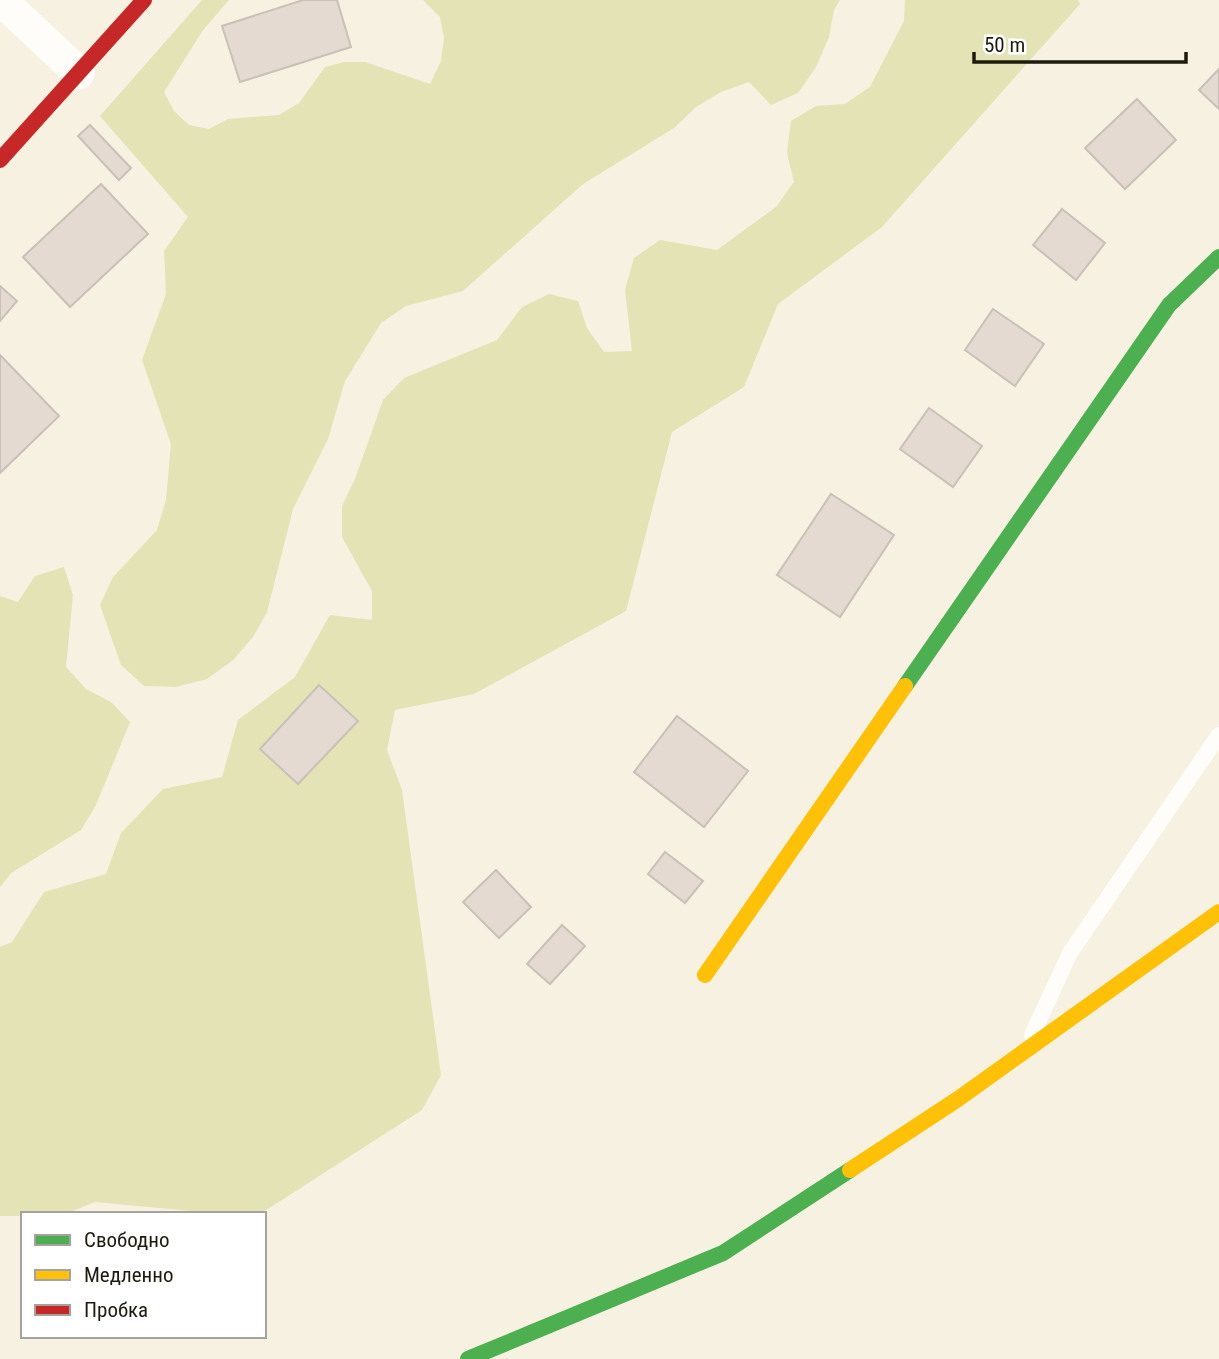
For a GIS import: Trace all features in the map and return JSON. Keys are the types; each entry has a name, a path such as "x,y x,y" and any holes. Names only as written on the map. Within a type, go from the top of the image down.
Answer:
{"street":[{"path":"1,0 79,73"},
{"path":"0,160 144,0"},
{"path":"705,975 1169,305 1219,257"},
{"path":"468,1359 488,1355 723,1253 958,1099 1219,912"}],"lane":[{"path":"1025,1051 1070,953 1219,735"}],"green space":[{"path":"202,0 229,0 203,30 164,92 174,111 189,125 209,129 228,119 279,115 299,103 325,67 344,62 365,62 430,84 441,61 444,38 440,17 423,0 840,0 834,10 829,37 816,67 798,93 771,105 749,82 721,92 696,107 674,128 583,184 463,291 406,306 381,323 345,381 328,439 293,509 267,612 253,637 233,660 207,679 176,687 144,686 121,665 100,605 113,577 157,530 166,500 171,444 142,360 166,294 164,251 188,217 100,116"},
{"path":"905,0 1078,0 1080,4 882,227 778,304 744,387 672,432 626,611 474,694 395,710 387,750 402,790 441,1075 422,1110 263,1212 202,1212 95,1202 70,1212 21,1212 21,1216 0,1216 0,947 12,942 44,892 106,874 121,833 163,789 222,777 238,720 295,677 330,615 372,620 372,591 342,537 342,506 355,479 383,400 404,378 497,340 522,307 549,294 578,301 587,328 604,352 632,351 625,290 634,258 660,240 717,250 776,207 794,182 787,153 791,121 816,106 845,104 870,87 904,21"},
{"path":"64,567 73,595 66,667 86,689 111,702 130,722 96,805 81,830 11,873 0,887 0,596 18,602 35,576"}],"building":[{"path":"303,0 337,0 351,47 240,82 222,26"},
{"path":"1219,69 1219,109 1199,90"},
{"path":"1137,99 1176,140 1125,189 1085,148"},
{"path":"90,125 131,168 119,180 78,136"},
{"path":"101,184 148,234 70,307 23,257"},
{"path":"1062,209 1105,243 1076,280 1033,245"},
{"path":"0,286 17,301 0,321"},
{"path":"993,309 1044,344 1015,386 965,350"},
{"path":"0,355 59,416 0,473"},
{"path":"929,408 982,446 953,487 900,449"},
{"path":"831,494 894,535 840,617 777,575"},
{"path":"319,685 358,721 298,784 260,749"},
{"path":"677,716 748,771 704,827 634,772"},
{"path":"665,852 703,881 685,903 648,874"},
{"path":"496,870 531,907 499,938 463,902"},
{"path":"562,925 585,946 550,984 527,964"}],"traffic: fast":[{"path":"905,686 1169,305 1219,257"},
{"path":"468,1359 723,1253 850,1170"}],"traffic: slow":[{"path":"705,975 905,686"},
{"path":"850,1170 958,1099 1219,912"}],"traffic: jam":[{"path":"0,160 144,0"}]}
